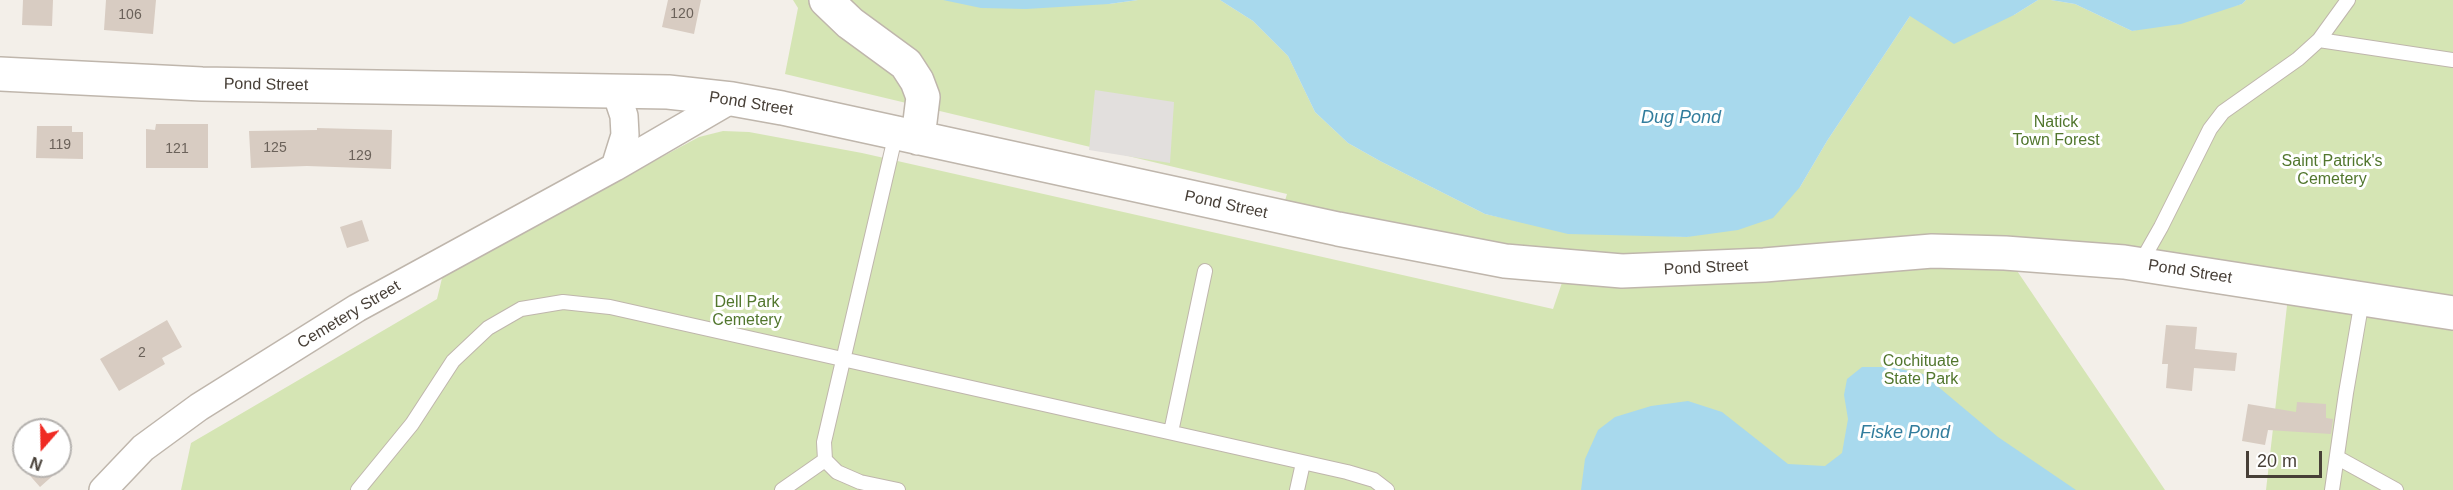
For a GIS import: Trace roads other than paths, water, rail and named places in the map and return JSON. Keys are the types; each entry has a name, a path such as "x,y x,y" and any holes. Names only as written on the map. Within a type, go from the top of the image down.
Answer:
{"street":[{"path":"826,0 869,39 906,64 917,81 923,98 907,135"},
{"name":"Pond Street","path":"0,74 225,85 668,92 732,99 1360,234 1515,262 1622,272 1764,265 1932,251 2038,255 2140,264 2453,313"},
{"path":"615,90 624,116 625,135 615,167"},
{"name":"Cemetery Street","path":"103,490 143,448 199,407 357,308 615,167 732,99"}],"lane":[{"path":"2140,264 2210,129 2223,112 2298,59 2319,40 2348,0"},
{"path":"2319,40 2453,60"},
{"path":"898,490 860,482 837,472 825,460 824,442 843,360 907,135"},
{"path":"1171,432 1205,271"},
{"path":"2332,490 2362,300"},
{"path":"358,490 412,424 453,361 488,328 521,309 563,302 610,307 1171,432 1374,480 1387,490"},
{"path":"2338,458 2396,490"},
{"path":"782,490 825,460"},
{"path":"1298,490 1303,463"}],"water":[{"path":"943,0 1138,0 1026,9 981,8"},
{"name":"Dug Pond","path":"1220,0 2038,0 2014,15 1954,44 1910,16 1827,141 1800,187 1773,218 1738,230 1687,237 1568,234 1485,214 1380,161 1348,143 1315,112 1288,56 1253,21"},
{"path":"2051,0 2246,0 2242,4 2181,24 2132,31 2075,4"},
{"name":"Fiske Pond","path":"1862,367 1891,367 1923,374 1998,437 2076,490 1581,490 1585,459 1598,430 1615,417 1651,406 1688,401 1722,412 1788,464 1825,466 1842,453 1848,419 1844,395 1847,379"}],"park label":[{"name":"Natick Town Forest","path":"2056,132"},
{"name":"Saint Patrick's Cemetery","path":"2332,171"},
{"name":"Dell Park Cemetery","path":"747,312"},
{"name":"Cochituate State Park","path":"1921,371"}]}
